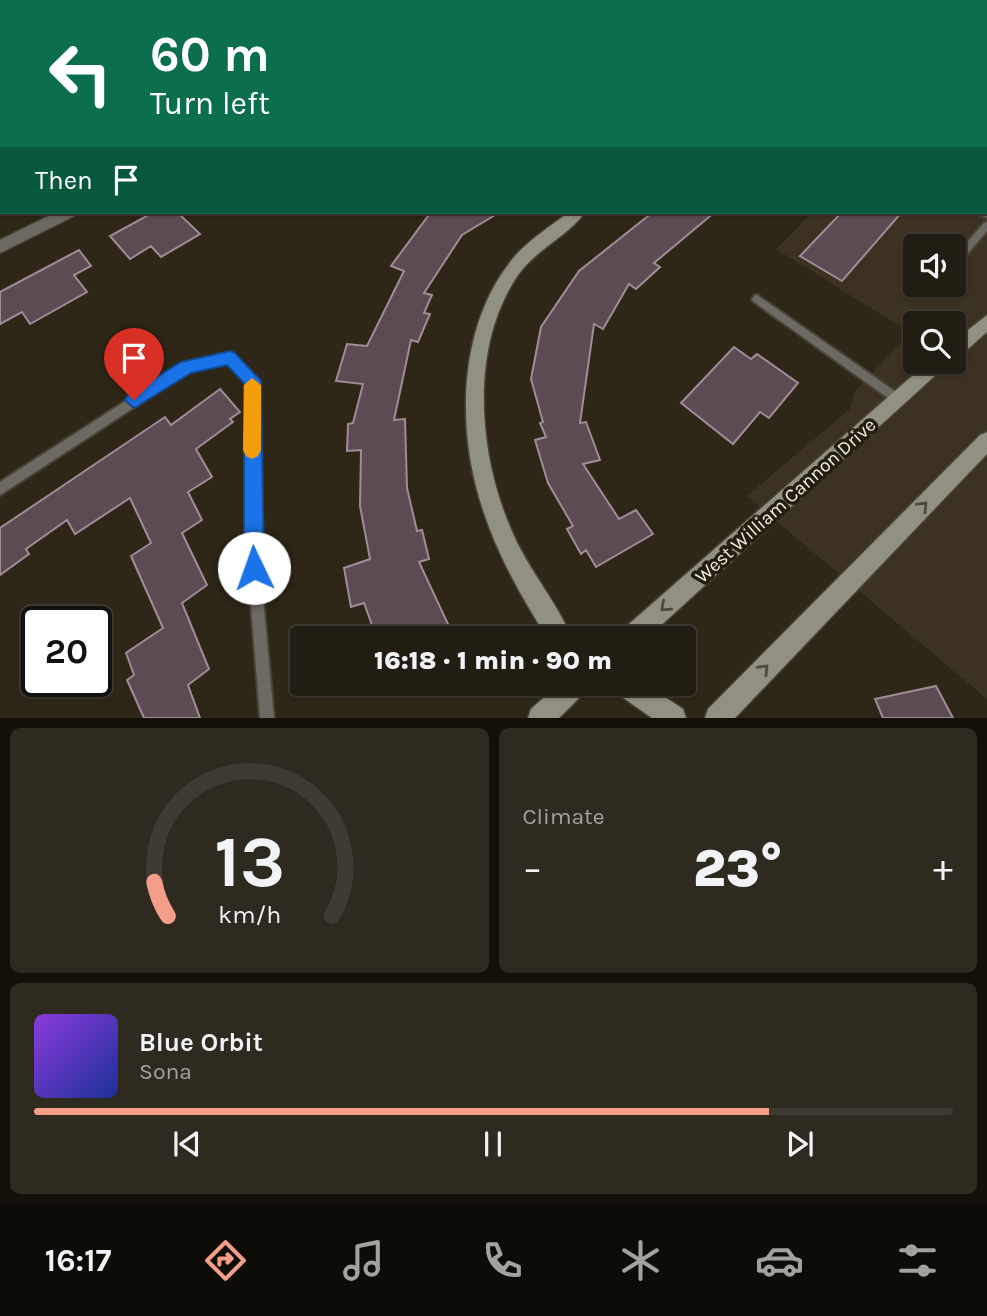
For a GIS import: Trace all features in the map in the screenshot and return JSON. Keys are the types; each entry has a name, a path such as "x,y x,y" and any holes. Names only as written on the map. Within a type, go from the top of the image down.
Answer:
{"main road":[{"path":"553,626 511,557 497,524 483,478 474,433 475,394 480,350 488,318 499,295 522,259 576,214"},
{"path":"966,340 987,322"},
{"name":"West William Cannon Drive","path":"644,626 928,374"},
{"path":"716,718 987,441"},
{"path":"540,718 565,696"},
{"path":"641,696 674,718"}],"street":[{"path":"0,247 65,214"}],"lane":[{"path":"966,249 987,225"},
{"path":"757,299 899,400"},
{"path":"0,489 187,367 230,358 252,381 252,543 267,718"}],"shaded area":[{"path":"811,214 987,214 987,699 747,496 850,409 855,391 903,341 903,374 966,374 966,311 903,311 903,328 776,249"}],"building":[{"path":"150,214 179,214 200,234 161,257 151,246 130,259 110,236"},
{"path":"430,214 497,214 462,235 424,293 432,295 424,313 430,314 418,342 411,340 394,420 405,419 407,488 417,531 422,530 429,559 419,562 449,626 372,626 364,603 351,607 344,568 370,559 360,506 361,450 347,451 348,424 353,423 363,384 336,381 347,344 367,346 404,271 391,266"},
{"path":"650,214 713,214 654,263 660,267 636,289 629,284 603,329 594,324 580,423 586,422 600,460 583,464 619,519 636,510 653,534 596,567 586,550 581,554 567,529 573,526 548,483 535,440 546,437 540,423 543,422 531,379 541,327 579,271"},
{"path":"840,214 900,214 842,281 800,256"},
{"path":"79,250 91,266 74,275 87,292 30,324 22,312 0,324 0,292"},
{"path":"734,347 751,359 757,354 798,383 769,418 760,412 733,444 681,403"},
{"path":"220,389 240,412 230,419 233,422 196,449 212,477 188,492 202,520 182,533 207,585 182,603 209,669 188,685 200,718 144,718 127,680 134,675 126,653 163,628 131,556 151,543 130,498 75,534 67,520 26,549 29,554 0,575 0,528 165,417 171,425"},
{"path":"936,686 953,718 883,718 875,699"}],"slow traffic":[{"path":"252,385 252,450"}],"route":[{"path":"134,400 187,367 230,358 252,381 254,568"}]}
